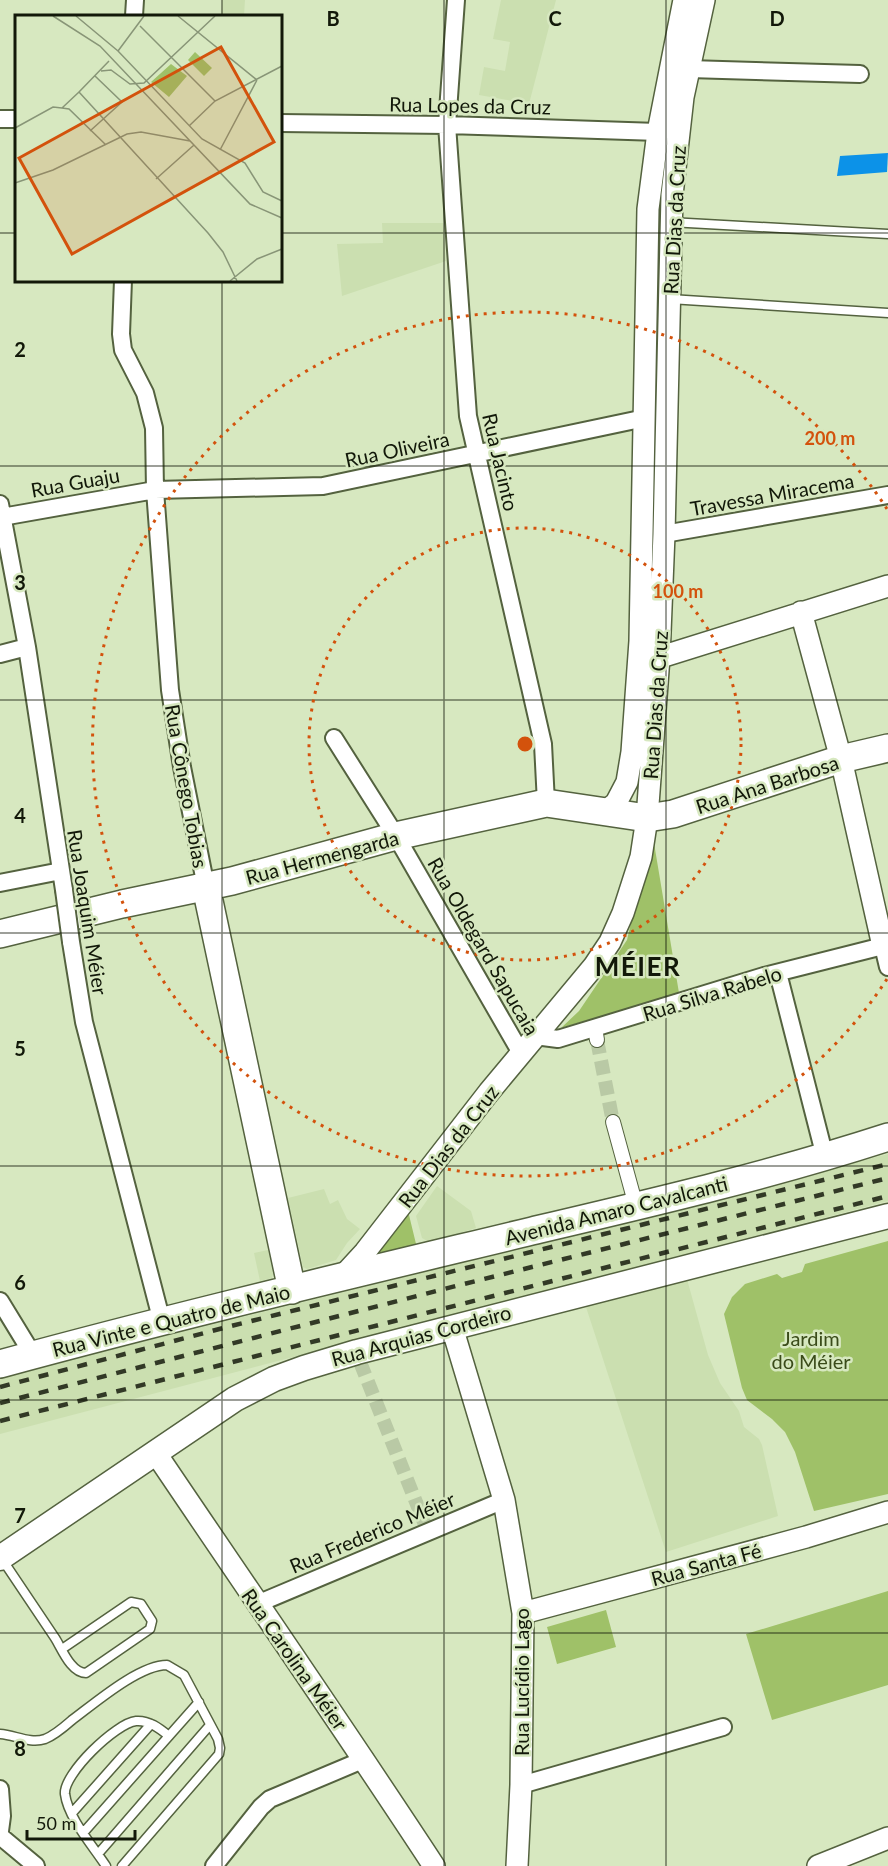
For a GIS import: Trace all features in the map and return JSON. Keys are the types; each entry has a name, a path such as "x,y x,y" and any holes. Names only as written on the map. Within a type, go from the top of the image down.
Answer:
{"main road":[{"name":"Rua Ana Barbosa","path":"647,818 673,814 841,759 888,748"},
{"name":"Rua Hermengarda","path":"0,934 122,904 206,887 396,836 546,803 647,818"},
{"name":"Rua Cônego Tobias","path":"206,887 292,1290"},
{"name":"Avenida Amaro Cavalcanti","path":"342,1277 636,1206 825,1157 888,1137"},
{"name":"Rua Arquias Cordeiro","path":"1,1558 235,1399 304,1368 358,1357 452,1327 888,1216"},
{"name":"Rua Vinte e Quatro de Maio","path":"0,1364 342,1277"}],"street":[{"path":"134,15 135,0"},
{"name":"Rua Jacinto","path":"456,0 447,125 468,416 543,744 546,803"},
{"name":"Rua Dias da Cruz","path":"606,812 616,803 627,782 632,752 638,665 645,418 647,219 658,132 684,0"},
{"name":"Rua Dias da Cruz","path":"342,1277 366,1252 521,1053 594,966 610,942 631,891 641,857 647,818 659,657 664,534 670,222 683,97 704,0"},
{"path":"689,69 860,74"},
{"name":"Rua Lopes da Cruz","path":"282,123 447,125 658,132"},
{"name":"Rua Cônego Tobias","path":"123,282 121,334 123,350 145,393 154,428 155,490 170,690 185,785 206,887"},
{"name":"Rua Oliveira","path":"155,490 323,486 645,418"},
{"name":"Rua Guaju","path":"1,510 155,490"},
{"name":"Travessa Miracema","path":"664,534 888,495"},
{"name":"Rua Joaquim Méier","path":"1,510 3,547 27,647 84,1022 162,1322"},
{"path":"638,665 888,586"},
{"path":"801,612 841,759 885,945 888,967"},
{"path":"0,654 27,647"},
{"name":"Rua Oldegard Sapucaia","path":"334,738 396,836 521,1053"},
{"path":"0,883 61,870"},
{"name":"Rua Silva Rabelo","path":"535,1036 558,1039 596,1034 778,973 885,945"},
{"path":"778,973 825,1157"},
{"path":"613,1122 636,1206"},
{"path":"0,1300 33,1355"},
{"name":"Rua Lucídio Lago","path":"452,1327 504,1500 523,1613 517,1866"},
{"name":"Rua Carolina Méier","path":"155,1452 365,1759 434,1866"},
{"name":"Rua Frederico Méier","path":"257,1604 504,1500"},
{"name":"Rua Santa Fé","path":"523,1613 806,1537 888,1512"},
{"path":"520,1785 723,1727"},
{"path":"214,1866 270,1799 365,1759"},
{"path":"0,1789 2,1816 0,1831"},
{"path":"0,1836 36,1866"},
{"path":"818,1866 888,1838"}],"lane":[{"path":"670,222 888,234"},
{"path":"669,299 888,313"},
{"path":"1,1558 75,1670 80,1673 86,1673 150,1629 152,1621 141,1604 131,1602 62,1649"},
{"path":"0,1734 26,1740 45,1739 148,1668 167,1665 184,1675 220,1748 216,1760 122,1866"},
{"path":"83,1833 199,1702"},
{"path":"106,1866 72,1813 65,1792 66,1786 76,1770 120,1726 136,1721 151,1724 168,1736"},
{"path":"72,1813 151,1724"},
{"path":"98,1854 210,1725"}],"shaded area":[{"path":"222,0 245,0 244,15 221,15"},
{"path":"501,0 556,0 529,104 479,95 484,67 505,71 510,42 493,39"},
{"path":"382,223 443,223 446,261 342,296 337,244 383,243"},
{"path":"888,1154 888,1201 0,1434 0,1377 733,1196"},
{"path":"437,1186 471,1211 476,1228 429,1242 422,1238 416,1216"},
{"path":"324,1189 330,1204 338,1200 347,1219 360,1229 336,1260 307,1269 303,1267 288,1198"},
{"path":"268,1250 272,1278 260,1281 254,1253"},
{"path":"685,1272 708,1355 720,1383 739,1411 744,1427 759,1439 762,1445 778,1516 666,1552 585,1304"}],"green space":[{"path":"652,831 679,993 561,1028 579,1011 627,940"},
{"path":"403,1210 409,1215 417,1248 375,1257"},
{"name":"Jardim do Méier","path":"888,1241 888,1494 814,1511 795,1452 785,1432 747,1400 724,1314 732,1297 745,1284 777,1274 782,1278 802,1272 805,1264"},
{"path":"888,1591 888,1685 772,1720 746,1634"},
{"path":"606,1610 616,1647 557,1664 547,1627"}],"water":[{"path":"888,153 887,172 837,176 840,156"}],"tunnel":[{"path":"597,1040 613,1122"},
{"path":"360,1362 428,1532"}],"railway":[{"path":"0,1387 227,1327 888,1164"},
{"path":"0,1403 888,1178"},
{"path":"0,1421 888,1196"}],"district":[{"name":"MÉIER","path":"638,966"}]}
